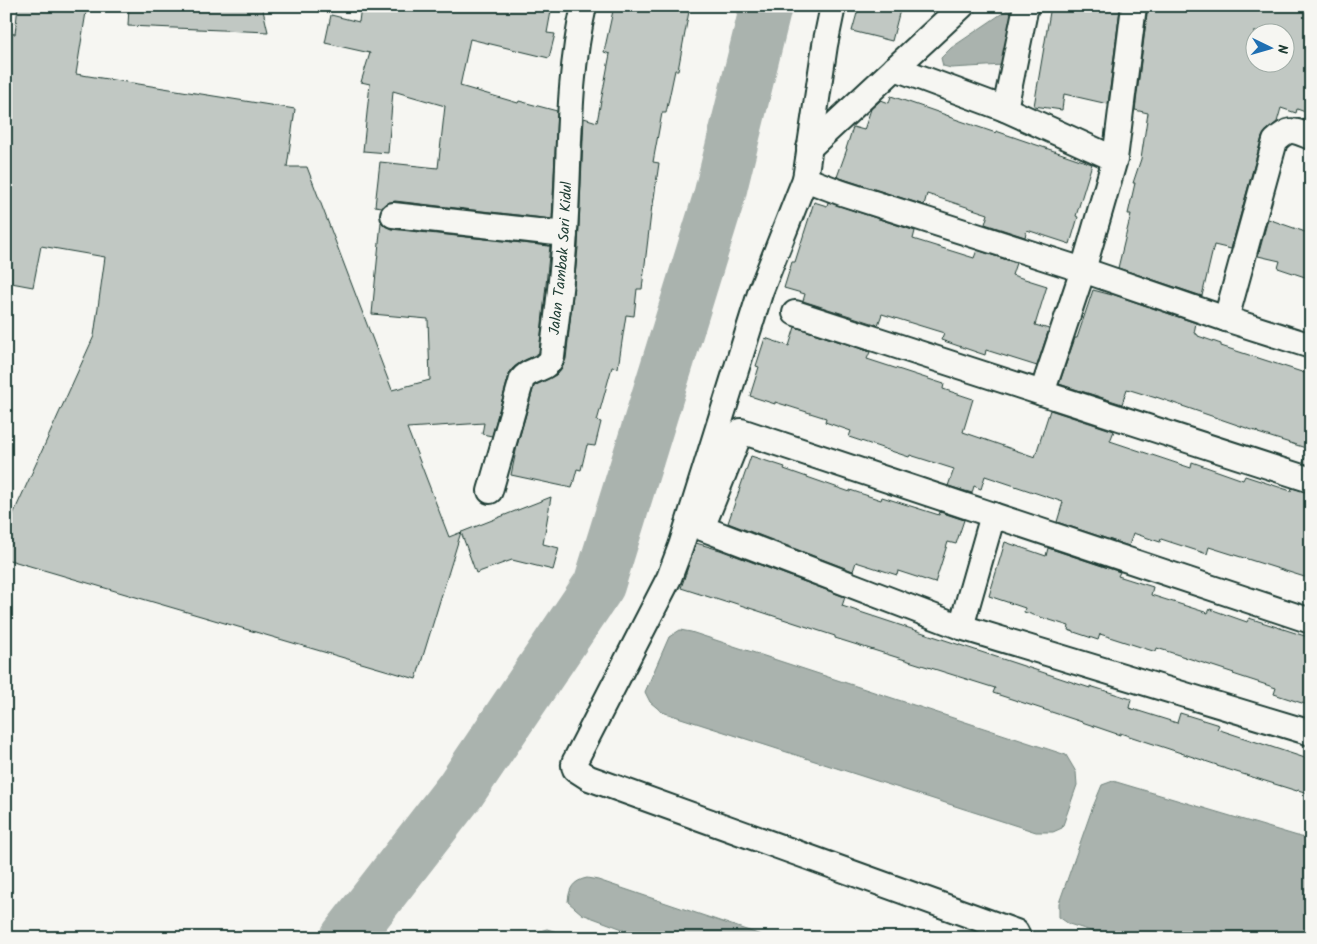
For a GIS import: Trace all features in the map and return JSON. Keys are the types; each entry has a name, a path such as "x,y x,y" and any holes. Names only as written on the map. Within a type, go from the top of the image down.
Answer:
{"street":[{"name":"Jalan Tambak Sari Kidul","path":"490,491 522,379 530,372 547,365 552,357 565,234 573,78 579,26 584,6"},
{"path":"833,6 825,45 805,179 761,290 681,546 670,578 574,762 574,767 588,778 1017,935"},
{"path":"809,148 962,6"},
{"path":"1005,109 1026,6"},
{"path":"1042,393 1083,270 1115,159 1134,6"},
{"path":"895,68 1005,109 1115,159"},
{"path":"1226,319 1274,141 1283,133 1293,130 1311,136"},
{"path":"805,179 842,193 1083,270 1311,346"},
{"path":"393,215 565,234"},
{"path":"795,313 1311,480"},
{"path":"1311,621 741,431 702,528 961,627 1311,733"},
{"path":"961,627 993,515"}],"shaded area":[{"path":"1013,6 1020,6 1004,65 951,68 943,66 941,58 951,48"},
{"path":"680,630 1066,755 1076,772 1077,785 1062,828 1053,832 1036,832 662,712 650,702 645,692 669,637"},
{"path":"1113,781 1311,840 1311,938 1113,938 1069,924 1059,917 1059,903 1092,809 1102,785"},
{"path":"587,878 598,880 770,938 647,938 582,914 568,902 569,893 575,883"},
{"path":"547,929 577,938 533,938 536,932"}],"building":[{"path":"18,6 87,6 76,74 295,109 287,167 307,167 392,390 430,380 428,319 372,314 381,222 391,229 550,246 539,353 512,369 492,436 482,434 484,423 407,428 449,537 461,532 416,679 6,559 6,530 94,336 105,257 41,246 33,287 6,282 6,33 15,34"},
{"path":"129,6 262,6 268,32 128,26"},
{"path":"361,6 552,6 547,33 555,34 549,58 470,39 460,86 518,103 519,101 557,111 552,219 395,201 387,203 382,207 375,206 380,162 438,168 445,106 393,91 388,153 363,151 370,84 361,82 370,53 325,43 331,15 359,22"},
{"path":"614,6 690,6 678,70 675,70 666,113 662,113 653,162 659,163 642,289 637,289 634,316 626,315 618,368 612,367 597,421 601,422 595,446 587,445 581,470 577,469 572,488 511,475 534,386 556,375 566,359 578,248 584,118 597,122 610,54 604,52"},
{"path":"859,6 901,6 892,41 852,31"},
{"path":"1051,6 1089,11 1090,6 1107,6 1120,9 1108,104 1064,94 1062,110 1034,106"},
{"path":"1148,6 1311,6 1311,114 1297,109 1296,113 1281,108 1277,122 1262,137 1231,249 1214,245 1202,296 1118,268 1131,214 1128,214 1135,183 1133,183 1141,159 1148,113 1135,110"},
{"path":"891,96 1092,164 1076,216 1078,217 1070,244 1027,230 1025,237 985,224 988,214 927,194 924,205 837,177 853,127 864,130 871,109 881,100 889,103"},
{"path":"814,202 827,206 828,202 915,231 913,239 974,258 977,250 1016,263 1012,275 1047,286 1035,325 1049,329 1037,366 986,350 985,355 941,340 944,333 882,314 878,325 803,301 805,294 784,288 792,262 795,262"},
{"path":"1268,219 1311,234 1311,279 1278,268 1280,261 1258,256"},
{"path":"1093,290 1112,294 1196,323 1194,333 1198,336 1221,344 1221,346 1311,375 1311,465 1303,463 1309,449 1156,397 1127,389 1122,404 1059,384"},
{"path":"795,327 870,352 867,359 944,384 943,389 973,399 963,432 1035,457 1050,410 1114,431 1110,441 1191,468 1192,462 1243,480 1245,476 1291,491 1292,488 1311,493 1311,579 1209,547 1207,554 1161,539 1160,542 1133,533 1129,546 1057,522 1063,502 985,476 981,489 974,486 972,493 948,486 954,469 910,455 909,457 849,437 851,431 825,422 826,418 750,396 759,367 756,366 765,338 789,346"},
{"path":"751,456 850,492 850,490 881,500 882,497 939,515 940,512 964,520 956,544 948,542 935,583 898,571 897,575 856,562 853,571 728,523"},
{"path":"551,497 543,544 559,548 553,570 512,560 476,573 461,532"},
{"path":"1005,542 1046,556 1048,548 1120,572 1118,576 1153,587 1151,595 1208,613 1210,609 1247,622 1249,618 1311,638 1311,706 1274,694 1276,688 1157,648 1156,652 1100,634 1098,640 1068,630 1069,626 1024,612 1025,608 989,596"},
{"path":"696,543 720,550 845,597 842,606 1090,688 1090,686 1131,699 1129,708 1177,723 1180,713 1219,725 1217,729 1311,760 1311,794 1217,766 1120,733 1120,735 993,693 995,688 835,638 835,636 728,601 728,603 681,588"}],"waterway":[{"path":"346,938 460,791 599,585 719,197 766,6"}]}
